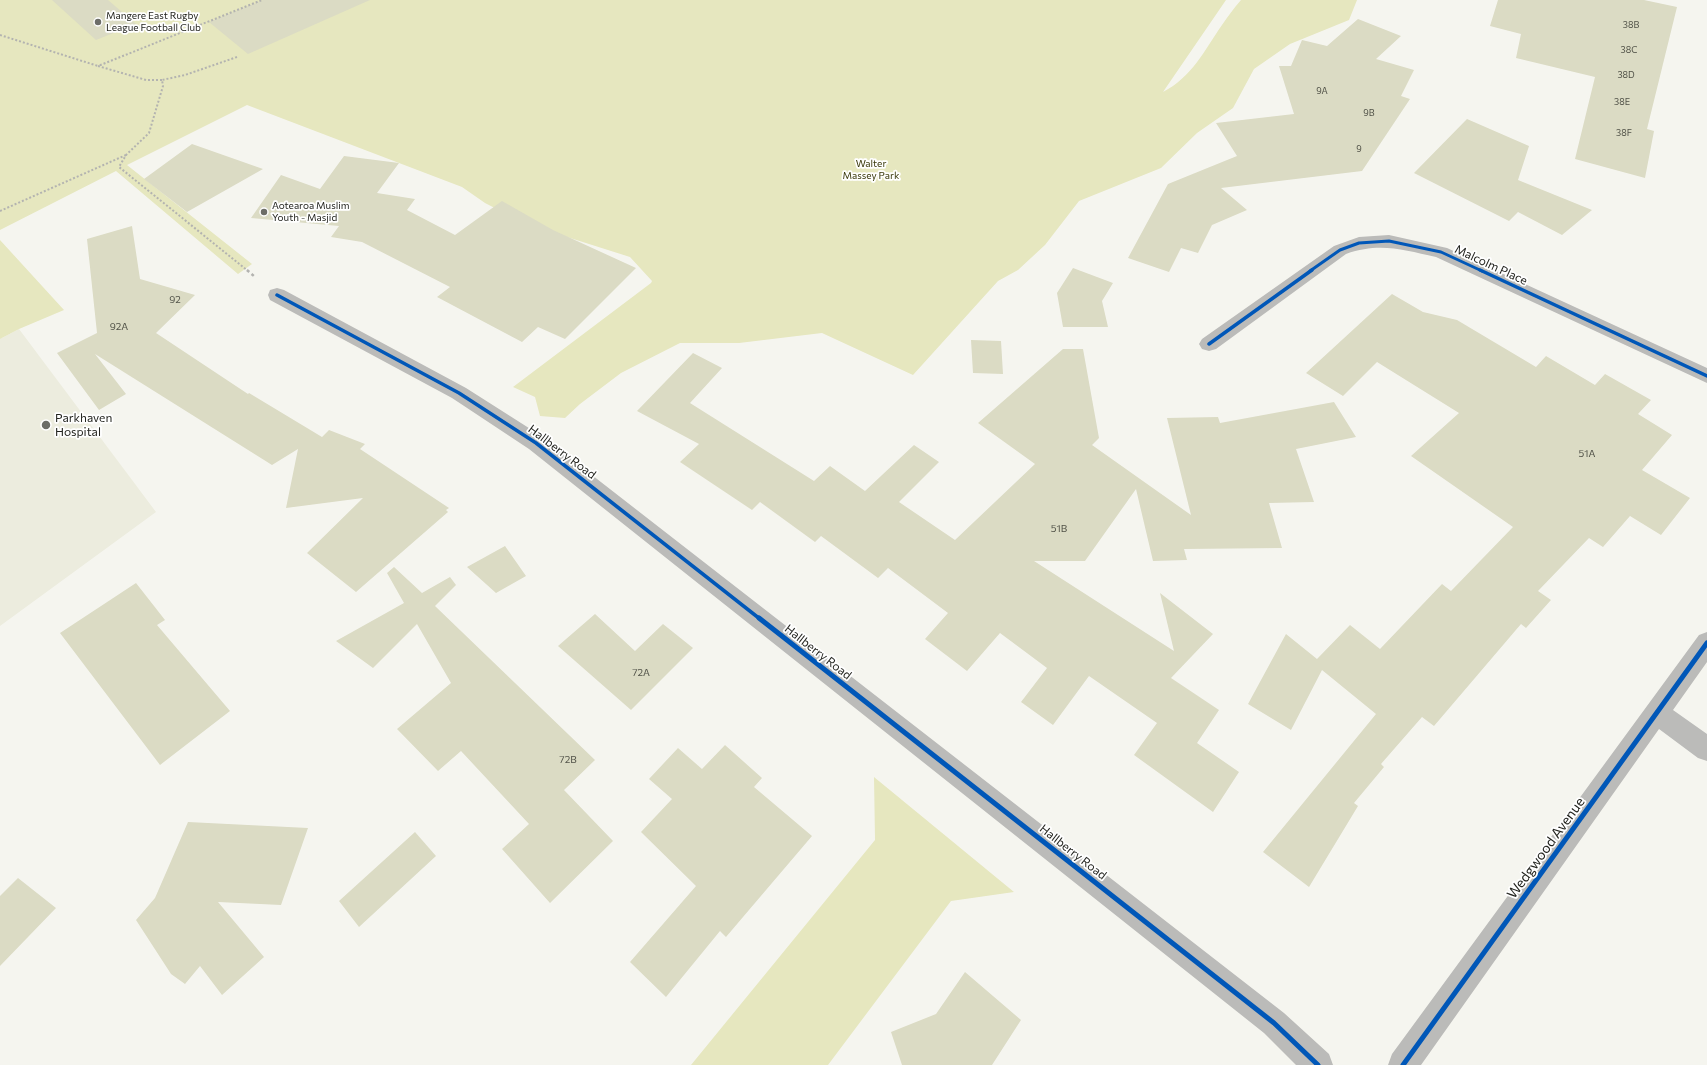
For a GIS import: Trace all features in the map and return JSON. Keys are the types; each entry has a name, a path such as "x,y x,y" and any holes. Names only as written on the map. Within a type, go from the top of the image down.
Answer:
{"street":[{"name":"Malcolm Place","path":"1209,344 1340,250 1359,242 1389,241 1441,252 1707,376"},
{"name":"Hallberry Road","path":"277,296 459,393 536,443 1274,1023 1318,1065"},
{"name":"Wedgwood Avenue","path":"1403,1065 1707,643"},
{"path":"1657,713 1707,749"}],"path":[{"path":"98,66 262,0"},
{"path":"0,35 146,80 162,80 185,74 237,56"},
{"path":"162,80 163,86 149,133 126,156 119,167 277,296"},
{"path":"0,211 126,156"}],"shaded area":[{"name":"Parkhaven Hospital","path":"19,329 156,512 0,626 0,339"}],"green space":[{"name":"Walter Massey Park","path":"0,0 1226,0 1163,92 1182,79 1197,63 1229,15 1241,0 1357,0 1349,20 1290,44 1254,69 1233,108 1197,133 1161,168 1079,201 1045,245 1018,270 998,281 913,375 822,333 739,343 680,343 621,373 580,404 565,418 540,416 535,397 513,387 651,283 652,281 630,257 526,224 485,203 462,187 247,105 127,165 252,264 238,274 116,171 0,230"},
{"path":"0,240 64,310 19,329 0,339"},
{"path":"874,777 1014,892 951,901 828,1065 691,1065 875,840"}],"building":[{"name":"Mangere East Rugby League Football Club","path":"52,0 108,0 136,24 96,40"},
{"path":"263,0 370,0 248,54 209,22"},
{"path":"1498,0 1644,0 1677,7 1647,129 1654,131 1645,178 1575,159 1595,77 1516,58 1521,34 1490,26"},
{"path":"1358,19 1401,36 1376,59 1414,70 1401,96 1410,99 1362,171 1221,188 1247,210 1212,225 1198,253 1181,248 1169,272 1128,258 1168,184 1237,156 1216,123 1294,114 1279,66 1291,66 1302,40 1327,46"},
{"path":"1467,119 1529,146 1518,180 1592,210 1562,235 1518,212 1509,221 1414,173"},
{"path":"192,144 263,169 187,212 144,179"},
{"path":"344,156 399,163 377,193 415,199 407,210 455,235 502,201 553,230 636,268 565,339 538,327 522,342 437,297 450,287 362,242 331,237 339,226 251,218 281,175 320,189"},
{"path":"132,226 140,279 195,295 156,333 248,394 249,393 322,437 329,430 365,444 360,449 449,508 446,510 448,512 356,592 307,553 363,498 286,508 298,449 272,465 95,354 126,394 99,410 57,353 97,333 87,239"},
{"path":"1073,268 1113,283 1102,301 1108,327 1063,327 1057,293"},
{"path":"1392,294 1423,312 1457,320 1536,367 1546,356 1595,385 1605,374 1651,400 1638,414 1672,435 1642,470 1690,498 1661,535 1630,516 1603,547 1589,538 1538,591 1551,600 1526,628 1521,624 1434,726 1422,717 1381,764 1384,767 1354,803 1358,806 1309,887 1263,852 1376,714 1322,670 1291,730 1248,704 1286,634 1317,659 1350,625 1380,649 1442,584 1451,591 1513,527 1411,456 1459,413 1377,362 1343,396 1306,373"},
{"path":"971,340 1001,341 1003,374 973,373"},
{"path":"1063,349 1083,349 1099,438 1092,445 1191,515 1167,418 1218,417 1220,423 1334,402 1356,437 1296,449 1314,502 1269,503 1282,548 1184,549 1187,560 1153,561 1136,489 1085,561 1034,561 1174,651 1160,593 1213,634 1171,678 1219,710 1197,743 1239,772 1213,812 1134,755 1157,723 1089,676 1053,725 1021,702 1047,668 1000,633 967,671 925,639 948,613 888,568 878,578 821,536 815,542 760,502 752,510 680,462 699,444 637,411 693,353 722,368 690,403 814,481 830,466 865,491 914,445 939,462 899,502 955,540 1035,464 978,423"},
{"path":"505,546 526,576 496,593 467,567"},
{"path":"394,567 422,593 450,577 456,585 435,606 595,760 564,790 613,841 550,903 502,849 529,824 461,751 438,771 397,729 451,683 417,624 373,668 336,641 404,603 387,573"},
{"path":"136,583 165,620 157,625 230,711 160,765 60,633"},
{"path":"595,614 635,651 663,624 693,648 631,710 558,646"},
{"path":"725,745 762,778 754,787 812,836 726,937 720,931 666,997 630,962 696,886 641,832 672,799 649,779 678,748 702,769"},
{"path":"188,822 308,828 281,905 218,902 264,957 222,995 200,966 185,984 171,974 136,920 155,898"},
{"path":"415,832 436,856 359,927 339,901"},
{"path":"18,878 56,908 0,966 0,896"},
{"path":"965,972 1021,1020 992,1065 902,1065 891,1032 936,1014"}],"cycle path":[{"path":"1209,344 1340,250 1359,243 1389,241 1441,252 1707,376"},
{"path":"277,295 459,393 536,443 1274,1023 1318,1065"},
{"path":"1403,1065 1707,643"}],"place":[{"name":"Mangere East Rugby League Football Club","path":"98,22"},
{"name":"Aotearoa Muslim Youth - Masjid","path":"264,212"},
{"name":"Parkhaven Hospital","path":"46,425"}]}
